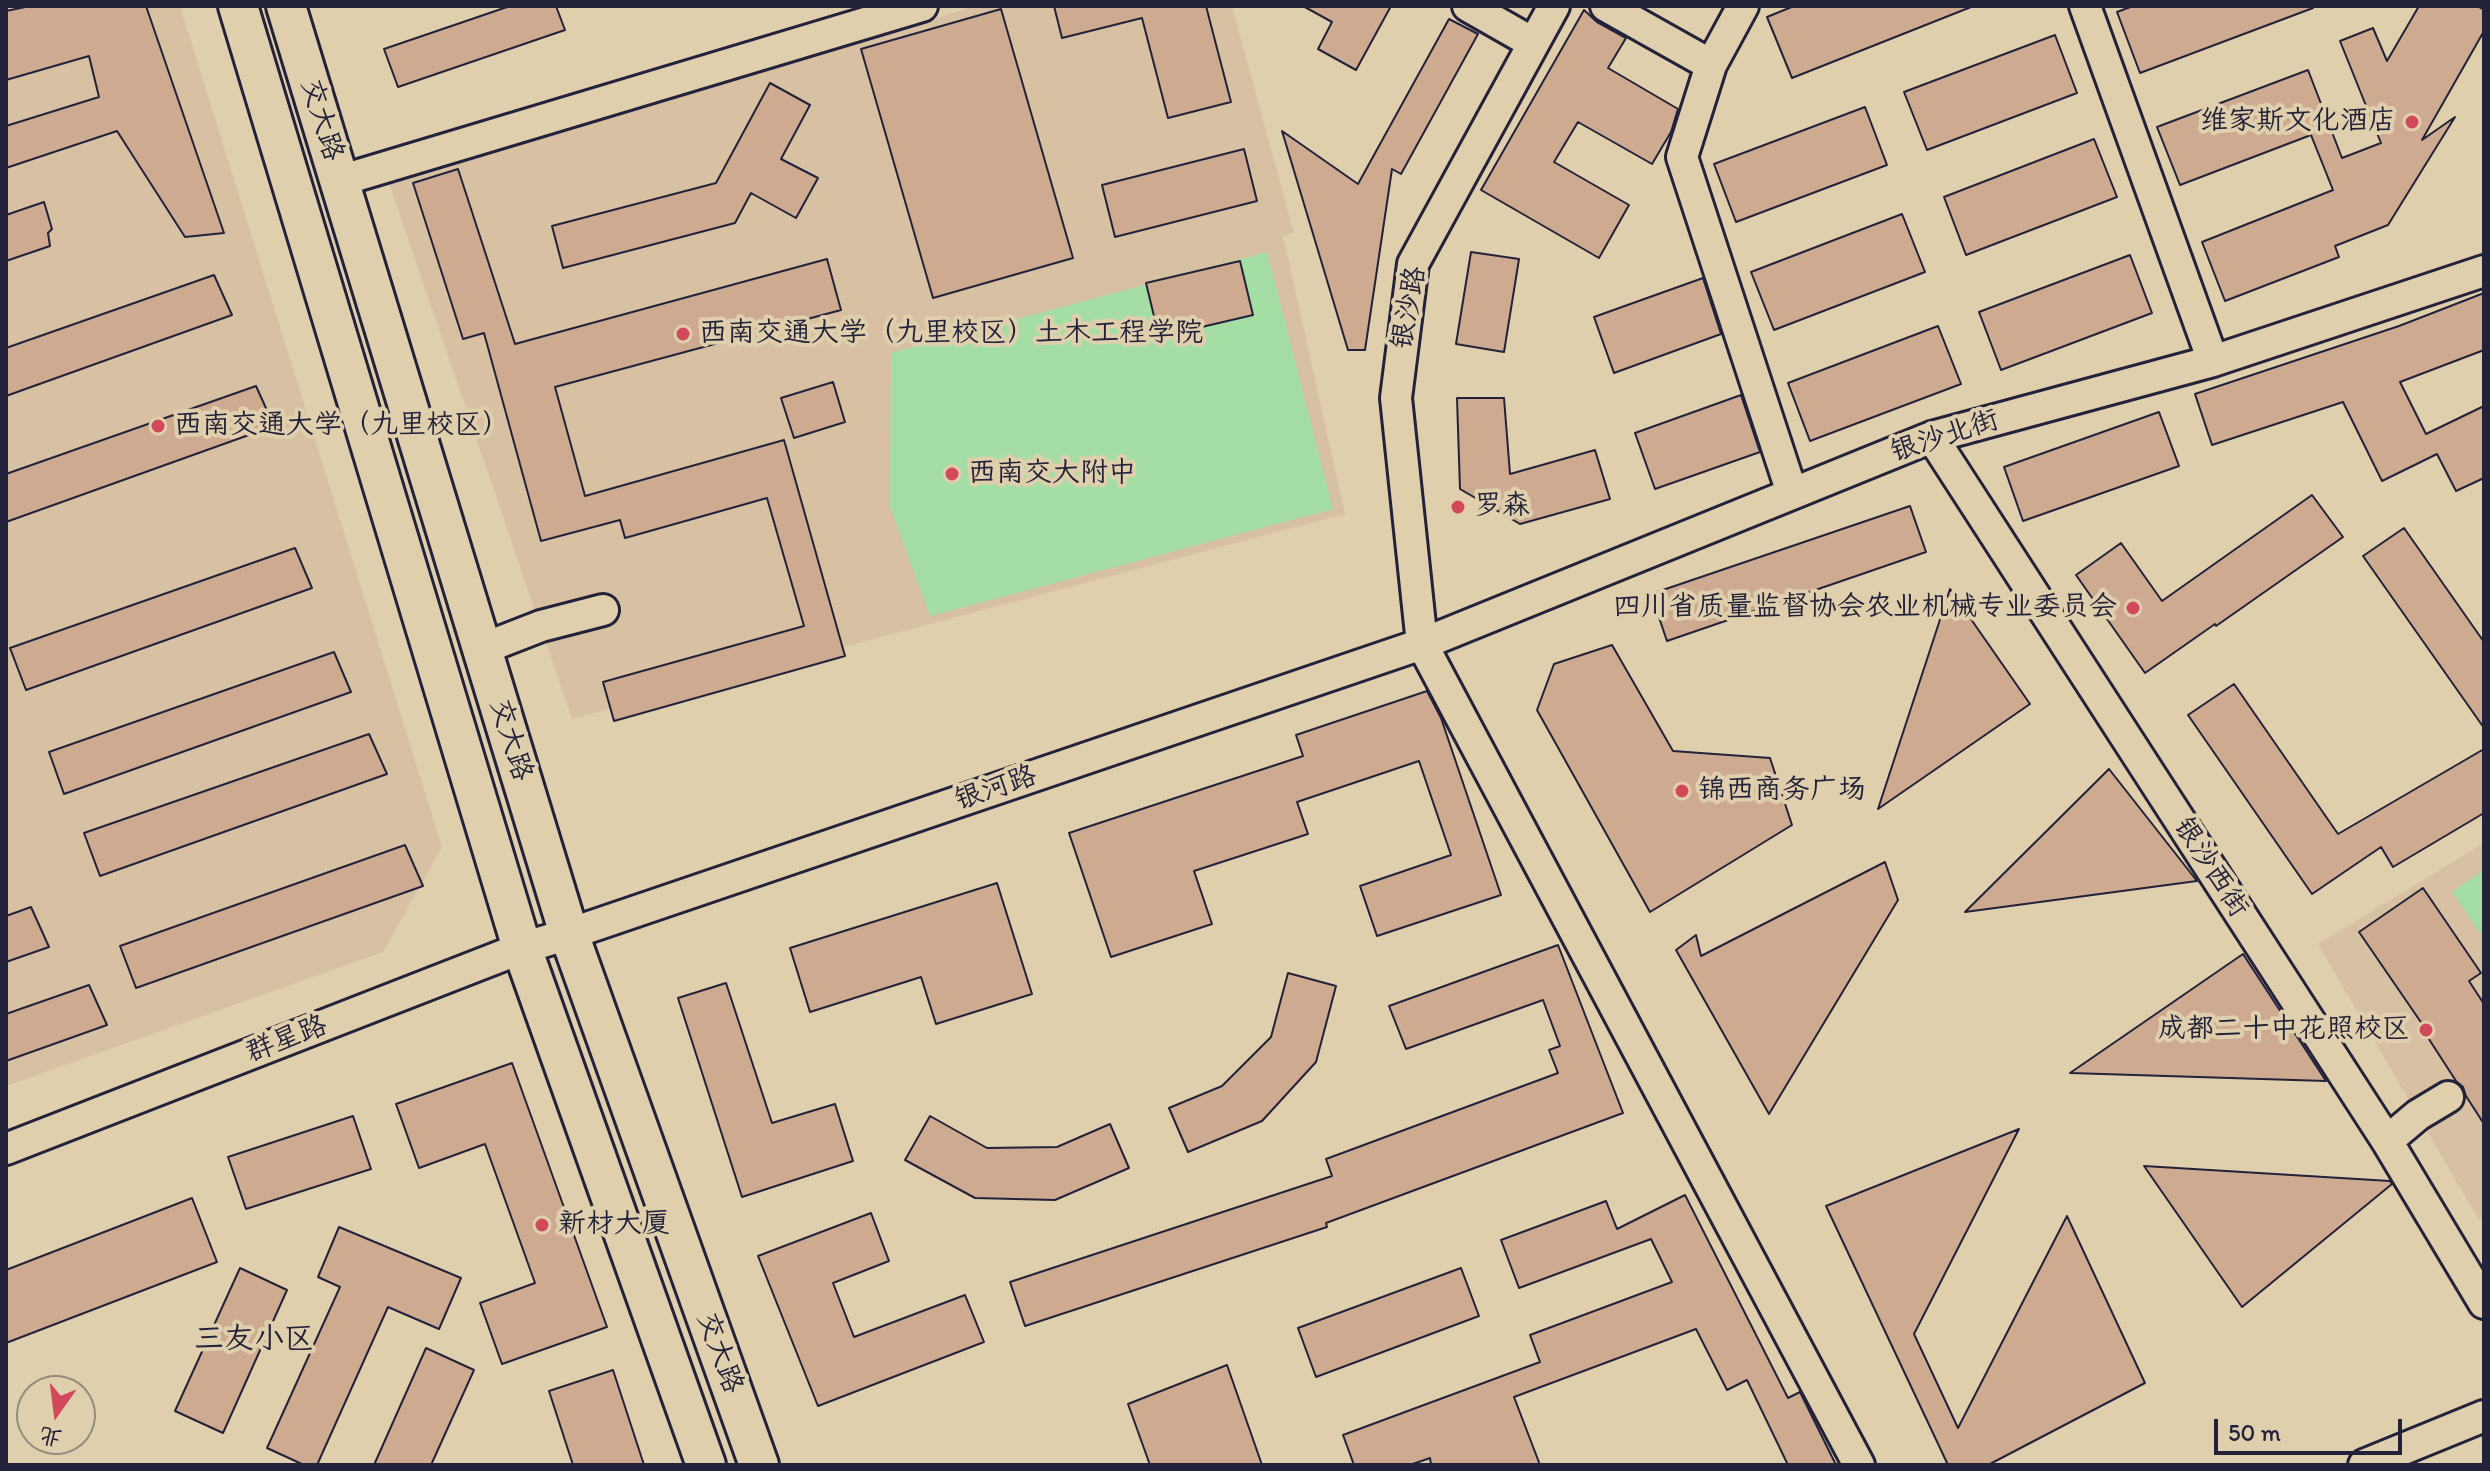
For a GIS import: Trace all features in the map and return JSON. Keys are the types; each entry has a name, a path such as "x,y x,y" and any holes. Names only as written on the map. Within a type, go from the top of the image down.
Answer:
{"main road":[{"name":"交大路","path":"238,6 522,948 706,1465"},
{"name":"交大路","path":"286,6 569,934 759,1465"}],"street":[{"path":"339,181 922,6"},
{"path":"1468,6 1533,43"},
{"name":"银沙路","path":"1422,644 1396,398 1413,264 1554,6"},
{"path":"1606,6 1711,65"},
{"path":"1743,6 1711,65 1682,157 1792,493"},
{"path":"2085,6 2213,361"},
{"name":"银沙北街","path":"1422,644 1932,437 2213,361 2484,271"},
{"name":"银沙西街","path":"1932,437 2387,1141 2484,1303"},
{"path":"482,649 541,626 603,610"},
{"path":"1422,644 1859,1465"},
{"name":"银河路","path":"569,934 1422,644"},
{"name":"群星路","path":"6,1149 522,948 569,934"},
{"path":"2387,1141 2418,1115 2448,1097"},
{"path":"2364,1465 2484,1416"}],"shaded area":[{"name":"西南交通大学（九里校区）","path":"6,6 180,6 442,847 383,952 6,1086"},
{"path":"976,6 1232,6 1294,233 1283,236 1345,514 572,719 388,180"},
{"name":"成都二十中花照校区","path":"2484,843 2484,1217 2479,1220 2318,944"}],"green space":[{"path":"1267,252 1333,509 930,616 890,507 891,353"},
{"path":"2484,870 2484,939 2452,892"}],"building":[{"path":"30,6 146,6 224,233 185,237 117,131 6,168 6,126 99,97 89,56 6,80 6,11"},
{"path":"510,6 556,6 565,30 398,87 384,49"},
{"path":"1054,6 1206,6 1231,102 1168,118 1142,18 1062,38"},
{"path":"1303,6 1391,6 1356,70 1318,49 1332,22"},
{"path":"1794,6 1971,7 1792,78 1767,17"},
{"path":"2133,6 2313,8 2140,73 2117,12"},
{"path":"2419,6 2477,6 2484,10 2484,31 2422,140 2455,117 2388,225 2335,246 2339,257 2225,301 2202,242 2333,190 2311,135 2180,185 2157,127 2308,70 2342,158 2381,143 2340,41 2373,28 2387,61"},
{"path":"1001,9 1073,258 933,298 861,49"},
{"path":"1584,10 1597,22 1626,38 1608,68 1678,109 1671,132 1652,164 1578,122 1554,162 1629,205 1599,258 1481,190"},
{"path":"1449,19 1478,34 1401,174 1392,169 1365,350 1348,350 1282,131 1358,184"},
{"path":"2055,35 2077,93 1927,150 1904,92"},
{"path":"770,83 810,105 781,159 818,178 796,218 751,193 735,223 563,268 552,226 716,183"},
{"path":"1865,107 1887,165 1736,222 1714,164"},
{"path":"2094,139 2117,197 1966,255 1944,197"},
{"path":"1244,149 1257,201 1115,237 1102,185"},
{"path":"458,169 515,344 827,259 841,310 555,387 585,496 784,440 845,656 614,721 603,682 804,626 767,498 625,538 620,520 541,541 484,333 463,339 413,183"},
{"path":"44,202 52,229 48,233 50,246 6,261 6,215"},
{"path":"1902,214 1925,272 1774,330 1751,272"},
{"path":"1471,252 1519,259 1504,352 1456,344"},
{"path":"2130,255 2152,313 2001,370 1979,312"},
{"path":"1240,261 1253,315 1159,337 1146,283"},
{"path":"214,275 232,315 6,396 6,348"},
{"path":"1703,278 1721,334 1614,373 1594,317"},
{"path":"2484,293 2484,350 2400,382 2426,434 2484,406 2484,478 2456,491 2437,454 2382,481 2343,402 2212,445 2195,394 2399,326"},
{"path":"1938,326 1961,384 1810,441 1788,383"},
{"path":"833,382 845,422 794,438 781,398"},
{"path":"256,386 274,426 6,522 6,474"},
{"path":"1741,395 1760,452 1655,489 1635,433"},
{"path":"1457,398 1504,398 1510,474 1595,450 1610,499 1520,524 1460,489"},
{"path":"2159,412 2179,466 2023,521 2004,467"},
{"path":"2312,495 2343,537 2145,673 2076,575 2121,543 2162,601"},
{"path":"1910,506 1926,552 1667,641 1651,594"},
{"path":"2404,528 2484,642 2484,728 2363,556"},
{"path":"295,548 312,588 26,690 10,648"},
{"path":"1950,589 2030,704 1878,809"},
{"name":"锦西商务广场","path":"1612,645 1673,751 1770,758 1792,825 1650,912 1537,710 1554,664"},
{"path":"334,652 351,692 64,794 49,752"},
{"path":"2234,684 2338,834 2484,749 2484,813 2393,867 2381,847 2312,894 2188,715"},
{"path":"1427,691 1441,718 1501,895 1377,936 1360,886 1451,855 1419,761 1297,802 1308,834 1194,871 1212,924 1111,957 1069,833 1303,756 1296,735"},
{"path":"369,734 387,774 100,876 84,833"},
{"path":"2109,769 2197,881 1965,912"},
{"path":"405,845 423,886 136,988 120,946"},
{"path":"1885,862 1898,900 1769,1114 1676,950 1696,935 1701,956"},
{"path":"997,883 1032,994 936,1024 921,977 810,1012 790,948"},
{"path":"2423,888 2481,973 2469,981 2484,1004 2484,1124 2463,1087 2425,1033 2427,1031 2359,932"},
{"path":"31,907 49,947 6,962 6,916"},
{"path":"1558,945 1623,1113 1326,1223 1327,1227 1025,1326 1010,1282 1332,1176 1326,1159 1558,1073 1549,1050 1560,1046 1543,1000 1406,1049 1389,1006"},
{"path":"2243,954 2326,1081 2070,1073"},
{"path":"1288,973 1336,986 1316,1062 1262,1121 1188,1152 1169,1108 1222,1086 1271,1037"},
{"path":"726,983 772,1123 835,1104 853,1161 742,1197 678,998"},
{"path":"89,985 107,1025 6,1061 6,1014"},
{"name":"新材大厦","path":"512,1063 607,1327 502,1364 480,1303 535,1283 485,1144 419,1168 396,1104"},
{"path":"353,1116 371,1169 246,1209 228,1157"},
{"path":"930,1116 987,1148 1057,1147 1110,1124 1129,1168 1055,1200 975,1198 905,1160"},
{"path":"2019,1129 1914,1334 1958,1428 2067,1216 2145,1383 1988,1465 1948,1465 1826,1206"},
{"path":"2144,1166 2390,1181 2392,1184 2242,1307"},
{"path":"1685,1195 1788,1398 1800,1392 1836,1465 1788,1465 1747,1380 1727,1390 1696,1329 1514,1397 1540,1465 1431,1465 1430,1458 1410,1465 1354,1465 1343,1435 1540,1362 1530,1335 1672,1282 1651,1239 1519,1288 1501,1240 1606,1201 1617,1229"},
{"path":"192,1198 217,1262 6,1343 6,1270"},
{"path":"871,1213 889,1261 833,1283 854,1337 965,1295 984,1342 818,1406 758,1256"},
{"path":"339,1227 461,1278 439,1329 388,1307 317,1465 304,1465 267,1448 340,1287 318,1277"},
{"path":"240,1268 287,1290 223,1433 175,1411"},
{"path":"1461,1268 1479,1316 1316,1377 1298,1328"},
{"path":"426,1348 474,1370 431,1465 374,1465"},
{"path":"1227,1365 1262,1465 1150,1465 1128,1404"},
{"path":"613,1370 644,1465 573,1465 549,1391"}],"place":[{"name":"维家斯文化酒店","path":"2412,122"},
{"name":"西南交通大学（九里校区）土木工程学院","path":"683,334"},
{"name":"西南交通大学（九里校区）","path":"158,426"},
{"name":"西南交大附中","path":"952,474"},
{"name":"罗森","path":"1458,507"},
{"name":"四川省质量监督协会农业机械专业委员会","path":"2133,608"},
{"name":"锦西商务广场","path":"1682,791"},
{"name":"成都二十中花照校区","path":"2426,1030"},
{"name":"新材大厦","path":"542,1225"}],"district":[{"name":"三友小区","path":"254,1340"}]}
